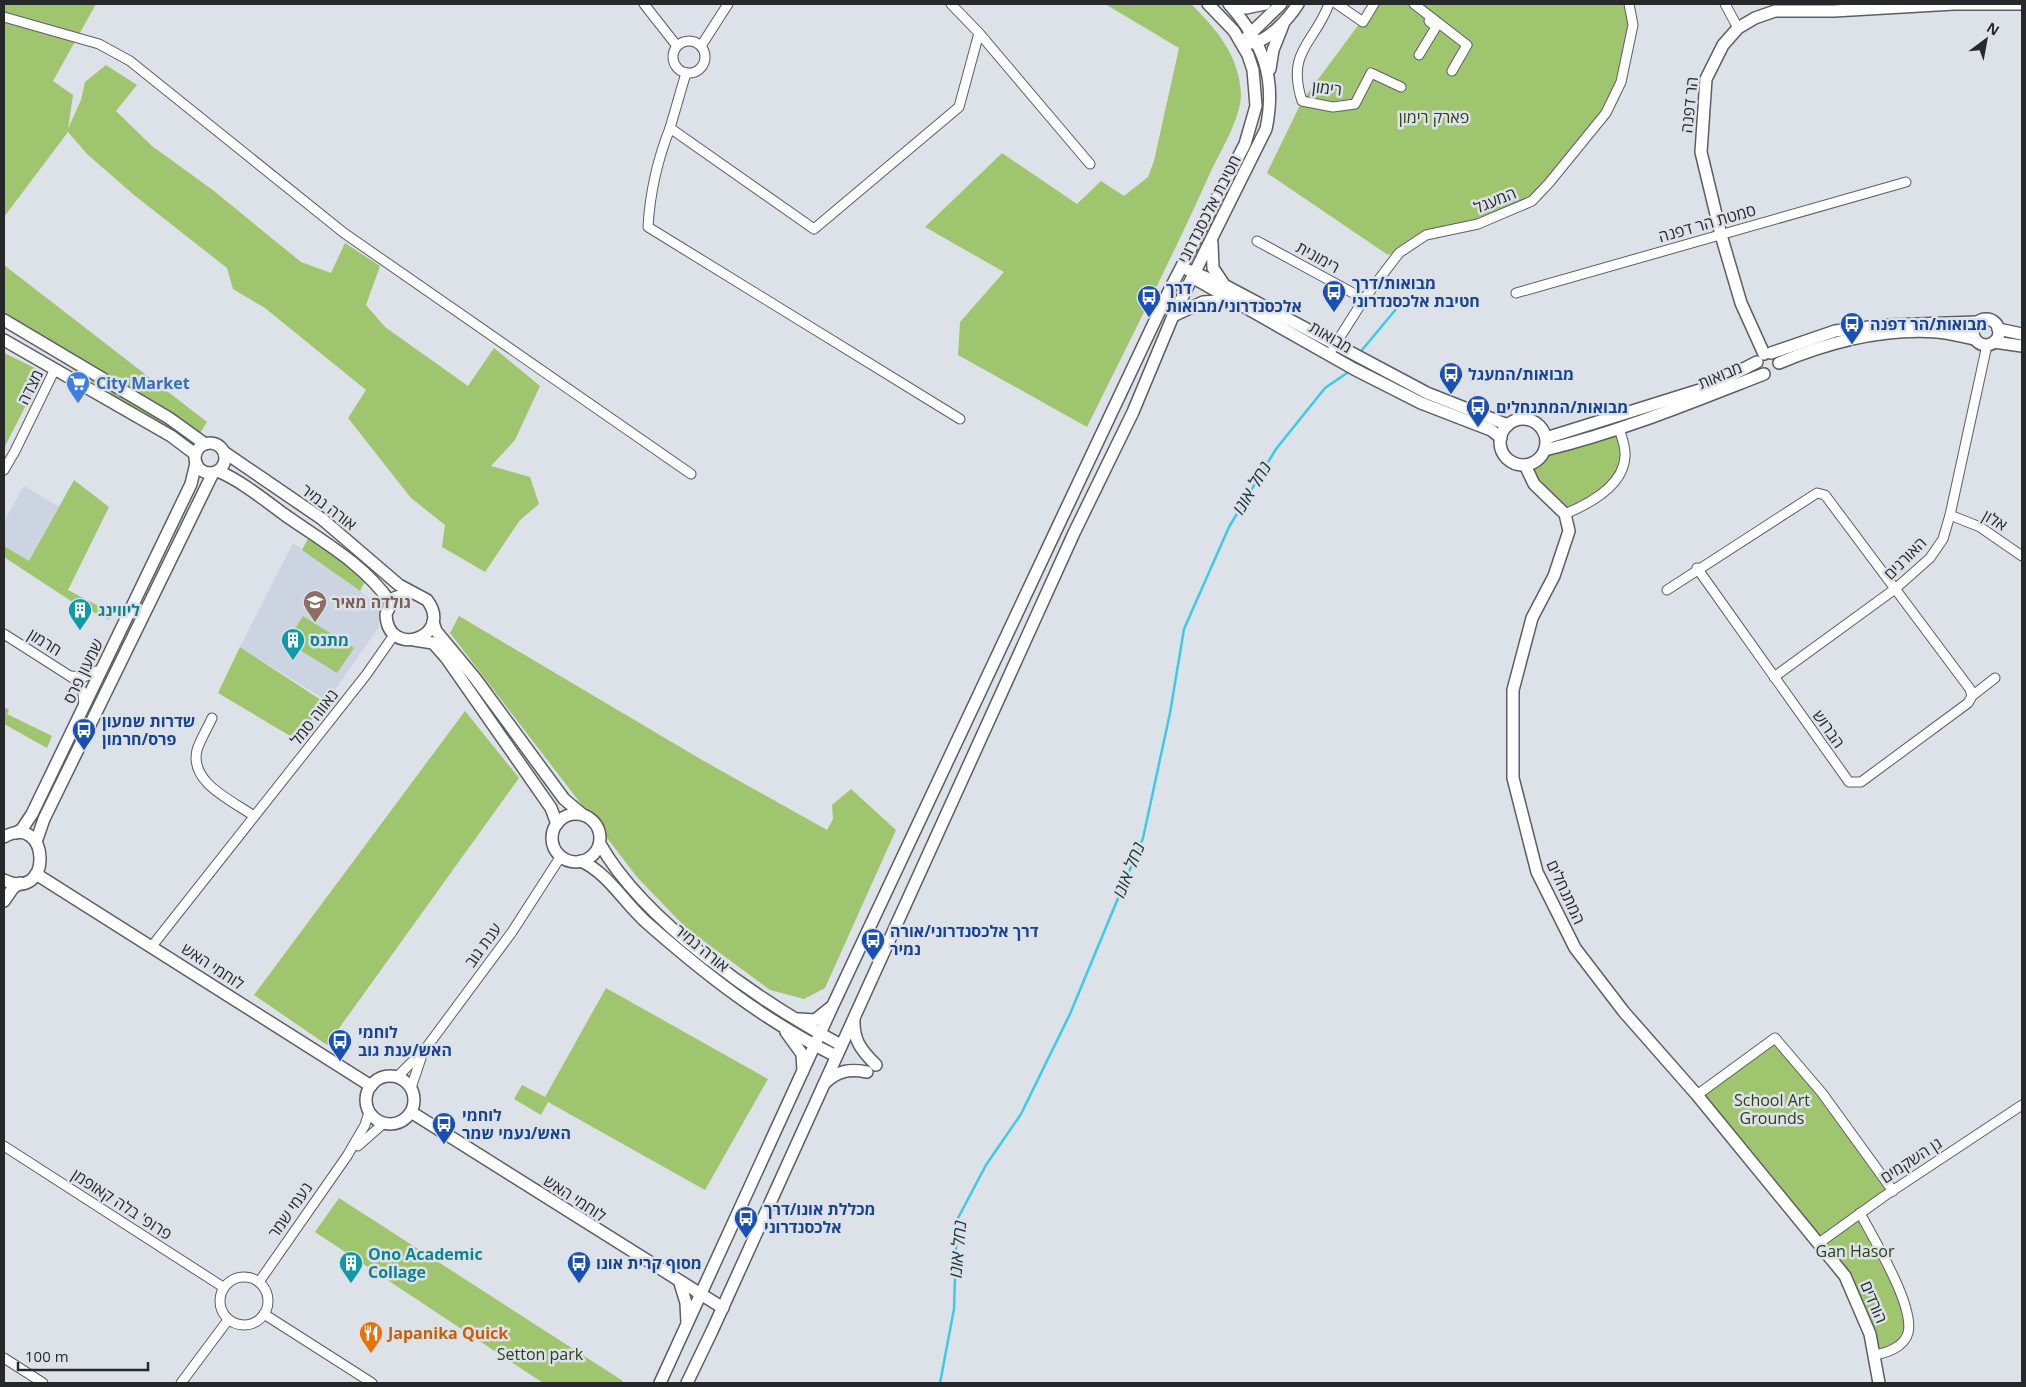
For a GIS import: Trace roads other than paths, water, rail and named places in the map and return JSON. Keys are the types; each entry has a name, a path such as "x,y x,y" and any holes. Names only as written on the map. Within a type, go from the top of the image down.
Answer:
{"street":[{"path":"644,4 677,46"},
{"path":"701,46 728,4"},
{"path":"951,4 979,33 1090,164"},
{"name":"חטיבת אלכסנדרוני","path":"660,1383 816,1046 833,1005 1059,524 1180,268 1251,129 1256,106 1255,78 1242,44 1234,31 1208,4"},
{"path":"1229,4 1246,8 1265,4"},
{"name":"חטיבת אלכסנדרוני","path":"687,1383 723,1308 1074,533 1133,412 1173,316 1266,129 1271,95 1270,80 1264,56 1251,31 1229,4"},
{"path":"1242,44 1251,31 1281,4"},
{"path":"1242,44 1258,43 1286,19 1298,4"},
{"name":"רימון","path":"1328,4 1300,56 1296,72 1302,101 1332,108 1355,104 1371,73 1401,87"},
{"path":"1337,4 1363,22 1374,4"},
{"path":"1408,4 1436,27 1419,55"},
{"path":"1414,4 1467,45 1452,71"},
{"name":"המעגל","path":"1332,350 1364,299 1399,253 1426,235 1478,224 1532,202 1549,183 1606,113 1621,82 1633,25 1629,4"},
{"path":"1725,4 1738,28"},
{"name":"הר דפנה","path":"1764,356 1741,303 1721,235 1701,152 1706,79 1723,45 1738,28 1755,18 1775,11 1954,4 2022,4"},
{"path":"4,17 99,44 130,61 344,234 691,474"},
{"path":"1270,80 1273,50 1286,19"},
{"path":"670,128 814,229 959,107 979,33"},
{"path":"686,41 692,41 701,46 705,57 702,67 692,73 686,73 678,69 673,60 677,46 686,41"},
{"path":"686,73 670,128 657,162 649,200 648,227 960,418"},
{"name":"סמטת הר דפנה","path":"1516,293 1906,182"},
{"path":"1212,238 1215,275 1226,286"},
{"name":"רימונית","path":"1257,241 1364,299"},
{"name":"מבואות","path":"1180,268 1226,286 1421,403 1491,430 1500,438"},
{"name":"מבואות","path":"1194,274 1234,300 1332,350 1427,393 1508,425"},
{"path":"1173,316 1203,302 1234,300"},
{"path":"4,320 169,418 205,444 218,445 224,452 224,464 216,472 201,470 195,459 171,436 4,340"},
{"path":"1975,339 1974,328 1978,322 1990,320 1998,328 2022,334"},
{"name":"מבואות","path":"1546,438 1706,388 1764,356 1836,331 1887,324 1978,322"},
{"path":"1990,344 1998,336 1998,328"},
{"path":"1779,363 1838,341 1891,333 1937,332 1975,339 1990,344 2022,346"},
{"name":"האורנים","path":"1774,677 1895,589 1930,558 1943,539 1990,344"},
{"path":"1764,356 1777,356 1779,363 1775,373 1764,374 1758,369 1764,356"},
{"name":"מצדה","path":"4,470 55,369"},
{"name":"מבואות","path":"1545,450 1620,428 1710,397 1764,374"},
{"path":"1527,419 1540,425 1546,438 1545,450 1535,462 1525,465 1512,462 1502,452 1500,438 1508,425 1513,421 1527,419"},
{"path":"1525,465 1534,484 1565,514 1590,503 1618,478 1625,456 1620,428"},
{"path":"195,459 205,444"},
{"name":"אורה נמיר","path":"224,452 322,520 399,585 410,592"},
{"name":"שמעון פרס","path":"16,833 22,829 32,814 191,484 195,459"},
{"name":"שמעון פרס","path":"36,842 44,819 204,487 216,472"},
{"name":"אורה נמיר","path":"216,472 248,487 336,550 376,582 390,602"},
{"path":"1667,590 1697,568 1817,493 1825,495 1970,689 1972,696"},
{"name":"המתנחלים","path":"1565,514 1569,531 1566,542 1554,576 1532,618 1513,690 1513,778 1537,872 1575,948 1624,1012 1697,1095 1818,1243"},
{"name":"אלון","path":"1950,515 1980,527 2021,553"},
{"name":"הברוש","path":"1697,568 1849,782 1861,782 1968,703 1972,696 1995,678"},
{"path":"410,592 427,600 433,610 433,622 436,631 475,678 564,799 597,826 600,844 593,855 574,862 561,856 552,841 557,824 551,808 447,660 433,643 407,640 394,634 386,620 390,602 399,595 410,592"},
{"path":"414,640 426,634 433,622"},
{"name":"חרמון","path":"4,634 70,676 80,686 84,705"},
{"name":"נאווה סמל","path":"152,946 366,674 394,634"},
{"name":"חרמון","path":"70,676 84,677 101,669"},
{"path":"212,718 197,751 199,770 205,782 254,816"},
{"path":"557,824 571,814 583,815"},
{"path":"4,837 16,833 27,835 40,848 42,861 36,874 20,883 4,900"},
{"name":"אורה נמיר","path":"600,844 622,878 653,910 700,951 785,1014 821,1034 839,1050"},
{"name":"ענת גוב","path":"397,1077 426,1048 512,932 561,856"},
{"name":"אורה נמיר","path":"581,861 592,866 640,917 690,962 782,1027 816,1046 839,1050"},
{"name":"לוחמי האש","path":"36,874 370,1086"},
{"path":"4,880 20,883"},
{"path":"785,1014 802,1020 815,1020 833,1005"},
{"path":"823,1085 837,1074 846,1070 871,1068 858,1045 854,1030 855,1015"},
{"path":"782,1027 802,1054 803,1074"},
{"path":"1697,1095 1775,1038 1822,1093 1893,1191"},
{"name":"ענת גוב","path":"411,1088 416,1069 426,1048"},
{"path":"385,1076 397,1077 411,1088 414,1100 411,1112 401,1121 384,1123 369,1112 366,1098 370,1086 385,1076"},
{"name":"גן השקמים","path":"1818,1243 2022,1105"},
{"name":"נעמי שמר","path":"259,1282 347,1156 365,1125 369,1112"},
{"name":"לוחמי האש","path":"411,1112 680,1283 723,1308"},
{"name":"נעמי שמר","path":"347,1156 384,1123"},
{"name":"פרופ' בלה קאופמן","path":"4,1146 223,1287"},
{"path":"1860,1213 1904,1301 1908,1319 1908,1333 1903,1341 1887,1353 1874,1355"},
{"name":"הורדים","path":"1818,1243 1845,1276 1859,1304 1870,1334 1879,1383"},
{"path":"687,1324 687,1311 680,1283 695,1282 711,1273"},
{"path":"240,1277 253,1278 259,1282 264,1287 268,1300 264,1314 254,1323 248,1325 234,1324 228,1320 220,1308 220,1294 223,1287 228,1282 240,1277"},
{"path":"264,1314 372,1383"},
{"path":"181,1383 228,1320"},
{"path":"4,1358 43,1383"}],"waterway":[{"name":"נחל אונו","path":"1362,350 1407,296"},
{"name":"נחל אונו","path":"940,1383 954,1309 957,1220 986,1165 1021,1114 1070,1014 1143,838 1170,713 1184,629 1229,527 1276,449 1325,388 1347,373"}],"place":[{"name":"מבואות/דרך חטיבת אלכסנדרוני","path":"1334,313"},
{"name":"דרך אלכסנדרוני/מבואות","path":"1149,318"},
{"name":"מבואות/הר דפנה","path":"1852,345"},
{"name":"מבואות/המעגל","path":"1451,395"},
{"name":"City Market","path":"78,404"},
{"name":"מבואות/המתנחלים","path":"1478,428"},
{"name":"גולדה מאיר","path":"315,623"},
{"name":"ליווינג","path":"80,631"},
{"name":"מתנס","path":"293,661"},
{"name":"שדרות שמעון פרס/חרמון","path":"84,751"},
{"name":"דרך אלכסנדרוני/אורה נמיר","path":"873,961"},
{"name":"לוחמי האש/ענת גוב","path":"340,1062"},
{"name":"לוחמי האש/נעמי שמר","path":"444,1145"},
{"name":"מכללת אונו/דרך אלכסנדרוני","path":"746,1239"},
{"name":"Ono Academic Collage","path":"351,1284"},
{"name":"מסוף קרית אונו","path":"579,1284"},
{"name":"Japanika Quick","path":"371,1354"}],"park label":[{"name":"פארק רימון","path":"1434,117"},
{"name":"School Art Grounds","path":"1772,1109"},
{"name":"Gan Hasor","path":"1855,1251"},
{"name":"Setton park","path":"540,1354"}]}
